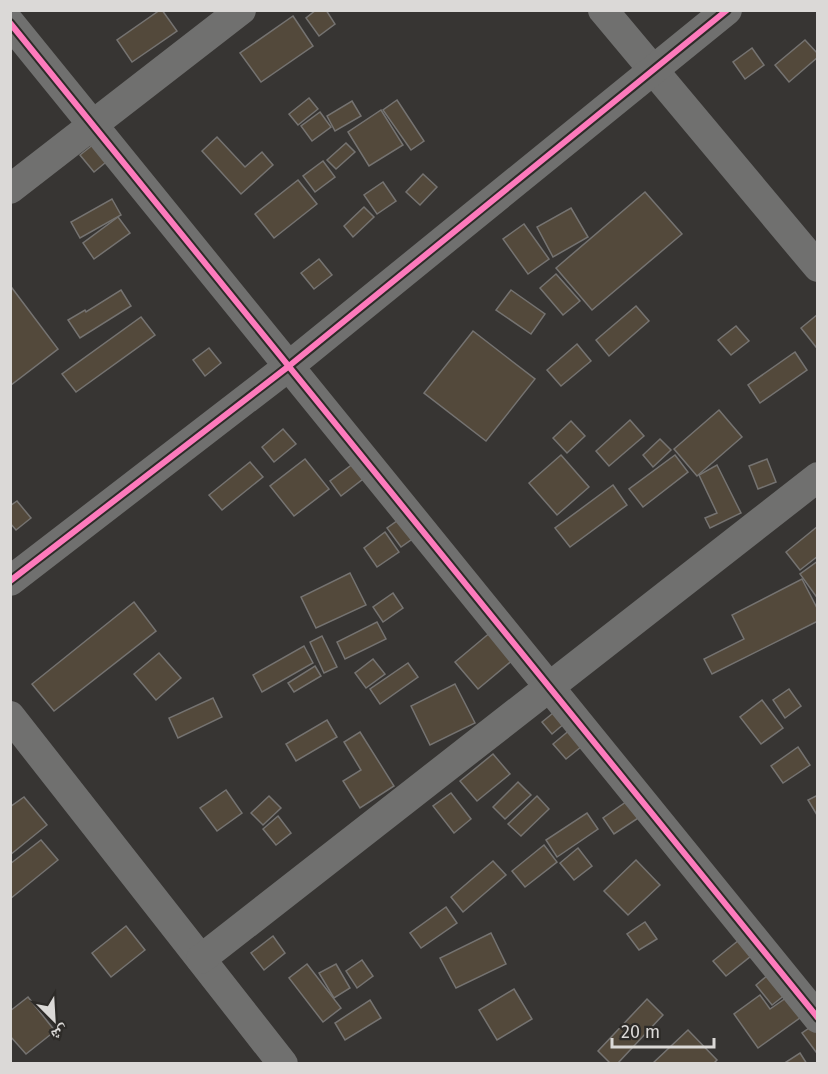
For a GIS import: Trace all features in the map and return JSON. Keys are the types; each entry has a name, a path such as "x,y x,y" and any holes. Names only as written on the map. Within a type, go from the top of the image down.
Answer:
{"street":[{"path":"10,189 241,10"},
{"path":"603,10 818,267"},
{"path":"10,581 289,366 727,10"},
{"path":"10,23 818,1018"},
{"path":"201,959 818,477"},
{"path":"10,716 283,1064"}],"building":[{"path":"160,10 177,31 132,62 117,40"},
{"path":"316,10 326,10 335,24 319,36 306,18"},
{"path":"293,16 313,46 261,82 240,53"},
{"path":"805,40 818,54 818,57 789,82 775,65"},
{"path":"752,48 764,65 745,79 733,62"},
{"path":"309,98 318,109 298,125 289,114"},
{"path":"397,100 424,141 411,150 383,110"},
{"path":"352,101 361,116 335,131 327,116"},
{"path":"381,110 403,145 369,166 348,132"},
{"path":"320,112 331,127 312,141 301,126"},
{"path":"109,132 122,149 94,172 80,155"},
{"path":"217,137 245,167 262,152 273,165 241,194 202,151"},
{"path":"346,143 355,152 336,169 327,160"},
{"path":"323,161 335,177 315,192 303,176"},
{"path":"423,174 437,187 420,205 406,192"},
{"path":"298,180 317,204 274,238 255,214"},
{"path":"383,182 396,201 377,214 364,195"},
{"path":"645,192 682,234 592,310 556,268"},
{"path":"112,199 121,215 80,238 71,222"},
{"path":"364,207 374,217 353,237 344,226"},
{"path":"571,208 588,237 553,257 537,227"},
{"path":"118,217 130,233 94,259 83,243"},
{"path":"524,224 549,259 528,274 503,239"},
{"path":"319,259 332,275 314,289 301,273"},
{"path":"556,274 580,301 563,315 540,288"},
{"path":"12,288 58,349 11,385 10,290"},
{"path":"121,290 131,306 80,338 68,320 85,310 86,312"},
{"path":"511,290 545,314 531,334 496,310"},
{"path":"636,306 649,321 609,356 596,340"},
{"path":"818,314 818,346 816,347 801,328"},
{"path":"141,317 155,335 76,392 62,374"},
{"path":"736,326 749,341 731,355 718,340"},
{"path":"473,331 535,379 486,441 424,393"},
{"path":"577,344 591,361 561,386 547,370"},
{"path":"209,348 221,363 205,376 193,360"},
{"path":"795,352 807,370 760,403 748,385"},
{"path":"719,410 742,437 697,476 674,449"},
{"path":"630,420 644,436 609,466 596,451"},
{"path":"571,421 585,436 567,453 553,438"},
{"path":"283,429 296,444 274,462 262,447"},
{"path":"660,439 671,450 653,467 643,455"},
{"path":"365,455 376,469 341,496 330,481"},
{"path":"561,455 589,487 557,515 529,483"},
{"path":"675,455 688,472 643,507 629,489"},
{"path":"305,459 329,489 294,516 270,486"},
{"path":"767,459 776,482 758,489 749,466"},
{"path":"250,462 263,477 222,510 209,495"},
{"path":"717,465 741,513 710,528 705,518 717,513 699,475"},
{"path":"613,485 627,505 570,547 555,528"},
{"path":"17,501 31,518 16,530 10,523 10,506"},
{"path":"414,509 428,528 401,547 387,528"},
{"path":"818,526 818,556 800,570 786,552"},
{"path":"385,532 399,552 377,567 364,548"},
{"path":"818,561 818,599 800,574"},
{"path":"350,573 366,605 316,628 301,597"},
{"path":"802,579 818,610 818,621 712,674 704,659 744,639 732,615"},
{"path":"393,593 403,608 383,622 373,607"},
{"path":"134,602 156,631 54,711 32,684"},
{"path":"504,621 527,648 478,689 455,662"},
{"path":"377,622 386,639 345,659 337,642"},
{"path":"322,636 337,667 324,673 310,642"},
{"path":"304,646 313,663 262,692 253,675"},
{"path":"159,653 181,678 156,700 134,674"},
{"path":"373,659 385,674 366,688 355,673"},
{"path":"408,663 418,677 380,704 370,689"},
{"path":"315,666 321,676 294,692 288,683"},
{"path":"455,684 475,723 430,745 411,706"},
{"path":"789,689 801,706 785,718 773,700"},
{"path":"213,698 222,717 178,738 169,718"},
{"path":"569,700 578,712 552,734 542,722"},
{"path":"762,700 783,728 761,744 740,717"},
{"path":"584,718 597,734 566,759 553,744"},
{"path":"327,720 337,737 296,761 286,744"},
{"path":"360,732 394,786 360,808 343,781 361,770 344,742"},
{"path":"798,747 810,765 783,783 771,766"},
{"path":"493,754 510,774 477,801 460,781"},
{"path":"518,782 531,795 505,819 493,807"},
{"path":"646,788 658,805 614,834 603,818"},
{"path":"226,790 242,813 217,831 200,808"},
{"path":"451,793 471,819 454,833 433,806"},
{"path":"818,795 818,815 817,815 808,800"},
{"path":"269,796 281,808 263,825 251,813"},
{"path":"537,796 549,809 521,836 508,824"},
{"path":"24,797 47,825 10,855 10,807"},
{"path":"587,813 598,829 557,857 546,840"},
{"path":"278,816 291,833 276,845 263,829"},
{"path":"41,840 58,860 10,899 10,864"},
{"path":"544,845 557,862 525,887 512,871"},
{"path":"578,848 592,866 574,880 560,863"},
{"path":"636,860 660,885 628,915 604,891"},
{"path":"493,861 506,875 463,912 451,897"},
{"path":"446,907 457,923 421,948 410,933"},
{"path":"645,922 657,939 639,950 627,934"},
{"path":"126,926 145,950 111,977 92,953"},
{"path":"491,933 506,964 456,988 440,958"},
{"path":"273,936 285,953 264,970 251,953"},
{"path":"739,940 751,956 726,976 713,961"},
{"path":"362,960 373,976 357,988 346,971"},
{"path":"786,960 803,981 772,1005 756,985"},
{"path":"307,964 341,1008 323,1022 289,978"},
{"path":"336,964 350,988 334,998 319,973"},
{"path":"806,984 818,1005 758,1048 734,1014 760,995 770,1009"},
{"path":"514,989 532,1019 497,1040 479,1010"},
{"path":"28,997 55,1031 26,1054 10,1036 10,1011"},
{"path":"647,999 663,1015 617,1064 611,1064 598,1051"},
{"path":"370,1000 381,1018 345,1040 335,1023"},
{"path":"818,1022 818,1051 816,1052 802,1033"},
{"path":"688,1030 717,1060 713,1064 652,1064"},
{"path":"800,1053 807,1064 783,1064"}],"cycle path":[{"path":"10,581 289,366 727,10"},
{"path":"10,23 818,1018"}]}
